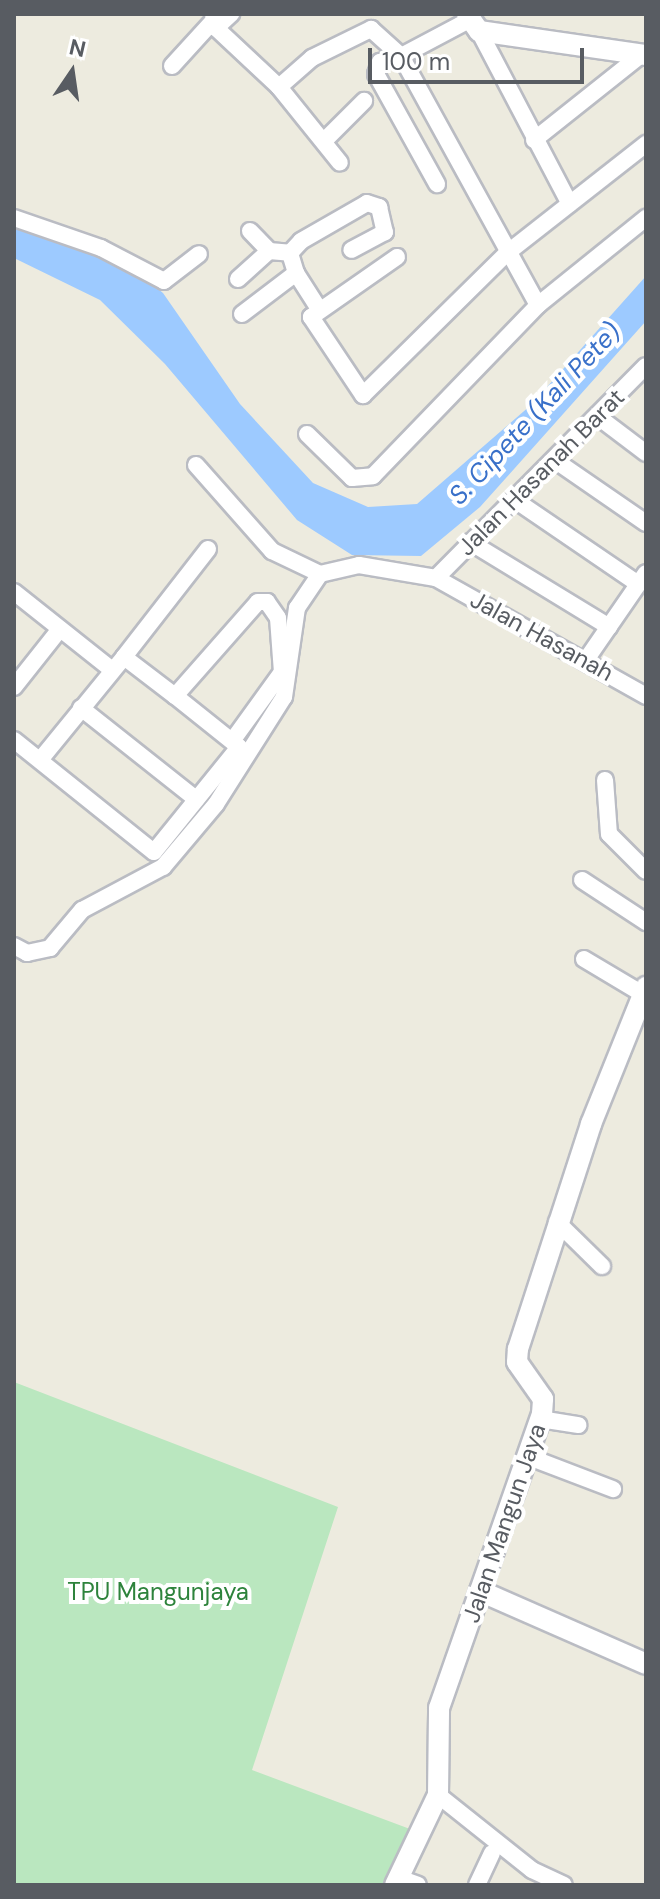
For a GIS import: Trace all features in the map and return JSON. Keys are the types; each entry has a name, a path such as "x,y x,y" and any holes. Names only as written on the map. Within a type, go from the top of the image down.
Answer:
{"street":[{"path":"172,66 214,21 231,14"},
{"path":"214,21 326,139 340,163"},
{"path":"472,21 570,204"},
{"path":"437,184 377,78 380,62 401,56 472,21 644,55"},
{"path":"279,87 312,58 371,29 401,56 538,305"},
{"path":"534,140 644,55"},
{"path":"326,139 364,101"},
{"path":"397,257 311,317 315,330 363,395 507,253 646,144"},
{"path":"250,231 269,251 290,253 367,203 379,207 385,232 351,250"},
{"path":"14,218 101,248 164,281 199,254"},
{"path":"307,434 352,478 373,476 538,305 646,218"},
{"path":"238,279 269,251"},
{"path":"290,253 296,273 319,309"},
{"path":"242,314 296,273"},
{"name":"Jalan Hasanah Barat","path":"436,578 644,373"},
{"path":"597,416 646,453"},
{"path":"556,461 646,523"},
{"path":"14,946 27,953 50,948 82,910 163,867 216,804 284,697 297,608 320,574 272,551 196,465"},
{"path":"515,500 642,579 588,657"},
{"path":"470,542 609,627"},
{"path":"40,760 208,549"},
{"name":"Jalan Hasanah","path":"320,574 370,566 436,578 588,657 646,696"},
{"path":"14,592 60,629 175,696 239,747 154,852 14,740"},
{"path":"175,696 258,602 270,604 283,641 282,672 232,741"},
{"path":"14,687 60,629"},
{"path":"81,708 196,799"},
{"path":"605,780 609,834 646,871"},
{"path":"582,880 646,922"},
{"path":"584,959 645,993"},
{"name":"Jalan Mangun Jaya","path":"404,1883 438,1795 439,1708 540,1419 543,1399 517,1362 518,1349 557,1222 645,993"},
{"path":"557,1222 602,1266"},
{"path":"540,1419 579,1425"},
{"path":"529,1457 613,1489"},
{"path":"480,1591 646,1664"},
{"path":"438,1795 532,1870 564,1885"},
{"path":"477,1885 492,1853"}],"green space":[{"name":"TPU Mangunjaya","path":"14,1382 338,1507 252,1770 418,1832 395,1885 14,1885"}],"water":[{"name":"S. Cipete (Kali Pete)","path":"14,218 136,271 163,293 240,404 313,483 368,507 417,504 531,405 646,276 646,321 480,507 421,556 352,555 297,520 165,364 100,300 14,258"}]}
